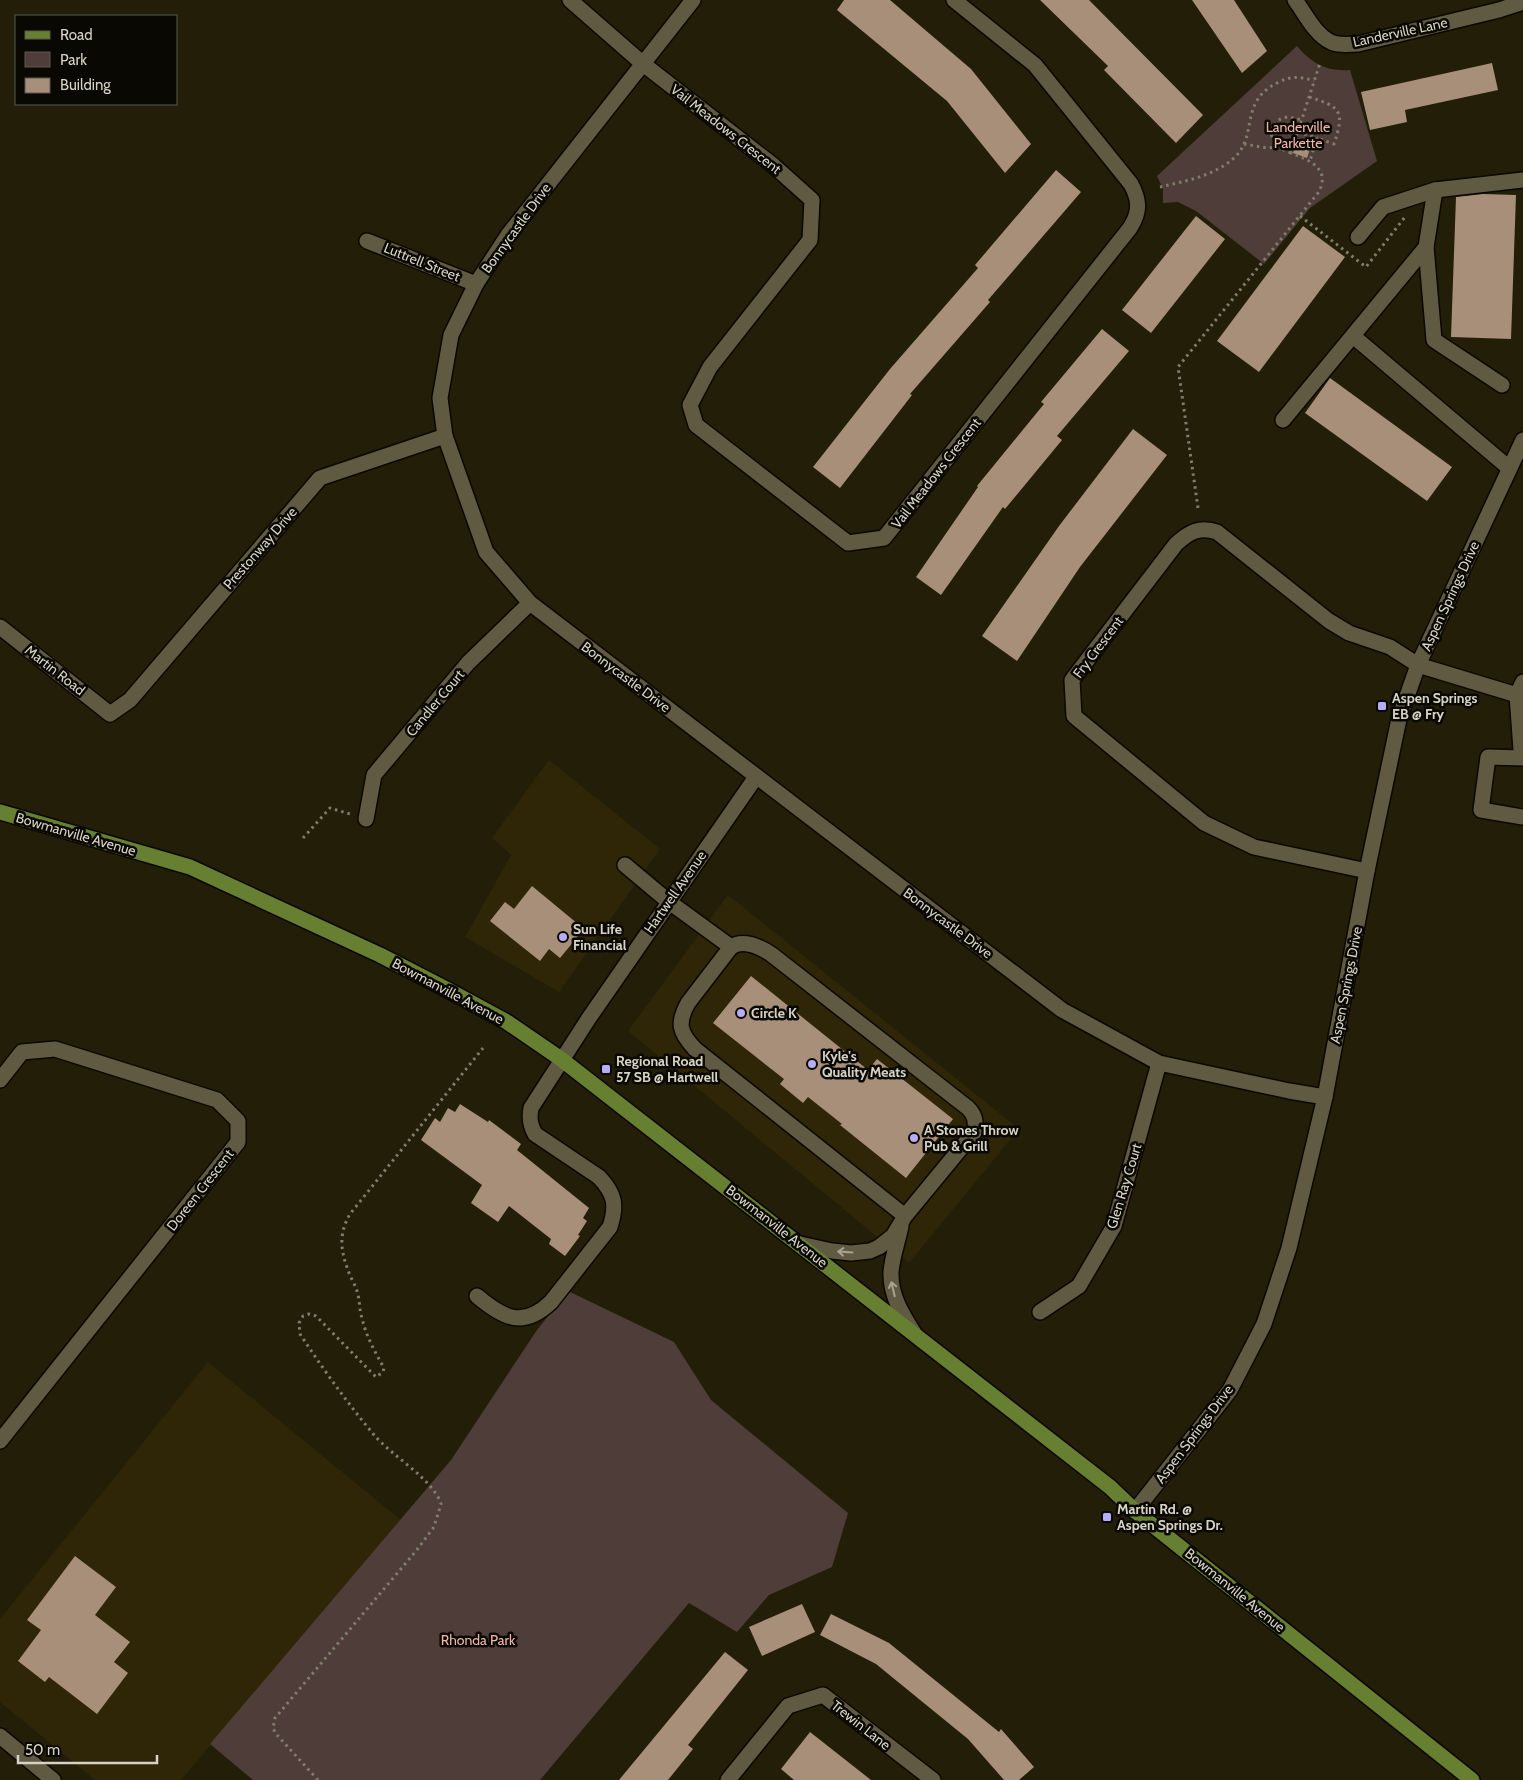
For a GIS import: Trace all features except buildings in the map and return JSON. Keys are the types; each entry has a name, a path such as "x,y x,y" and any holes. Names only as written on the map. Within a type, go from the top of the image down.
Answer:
{"main road":[{"name":"Bowmanville Avenue","path":"0,812 190,867 380,955 506,1022 562,1059 914,1333 1110,1487 1135,1511 1472,1780"}],"street":[{"path":"570,0 642,63"},
{"name":"Bonnycastle Drive","path":"693,0 508,235 476,284 451,335 440,398 445,436 486,552 530,603 1062,1010 1159,1064 1324,1097"},
{"name":"Vail Meadows Crescent","path":"642,63 774,166 812,200 810,240 710,368 690,404 696,425 848,543 884,538 1130,228 1136,219 1138,206 1131,184 1035,65 954,0"},
{"name":"Landerville Lane","path":"1295,0 1319,33 1331,42 1343,44 1358,44 1499,10 1523,2"},
{"path":"1358,237 1383,206 1436,190 1523,180"},
{"path":"1436,190 1426,247 1434,340 1502,385"},
{"name":"Luttrell Street","path":"367,241 476,284"},
{"path":"1283,420 1426,247"},
{"path":"1353,336 1509,468"},
{"name":"Prestonway Drive","path":"110,714 130,700 320,478 445,436"},
{"name":"Aspen Springs Drive","path":"1135,1511 1230,1390 1264,1324 1289,1248 1324,1097 1399,719 1418,664 1523,440"},
{"name":"Fry Crescent","path":"1368,871 1254,847 1204,823 1074,716 1072,680 1176,544 1185,535 1197,529 1207,528 1228,540 1329,621 1349,634 1390,647 1418,664"},
{"name":"Candler Court","path":"366,819 374,775 468,663 530,603"},
{"name":"Martin Road","path":"0,627 110,714"},
{"path":"1418,664 1520,688 1521,750 1523,754"},
{"path":"1523,758 1488,757 1481,810 1523,817"},
{"name":"Hartwell Avenue","path":"477,1296 494,1310 516,1318 528,1317 541,1311 551,1302 610,1227 614,1214 614,1200 608,1187 599,1178 541,1140 535,1134 529,1116 531,1108 668,901 756,777"},
{"path":"625,865 668,901 731,947"},
{"path":"800,1244 851,1253 870,1251 886,1242 903,1221 975,1131 976,1123 974,1114 968,1108 771,954 742,943 731,947 688,1002 681,1021 682,1031 686,1040 903,1221"},
{"name":"Doreen Crescent","path":"0,1080 22,1052 55,1049 218,1100 238,1121 238,1142 0,1441"},
{"name":"Glen Ray Court","path":"1040,1312 1079,1286 1114,1226 1159,1064"},
{"path":"903,1221 891,1271 891,1282 898,1306 914,1333"},
{"name":"Trewin Lane","path":"728,1780 788,1706 823,1695 933,1780"},
{"path":"0,1736 53,1780"}],"path":[{"path":"1291,153 1320,62"},
{"path":"1160,187 1212,172 1234,158 1244,144 1253,107 1258,97 1266,90 1293,77 1314,81"},
{"path":"1298,132 1334,144 1341,119 1336,109 1332,105 1309,97"},
{"path":"1198,508 1178,367 1323,185 1323,177 1316,166 1310,161 1277,147 1273,142 1271,130 1276,121 1286,117 1301,120"},
{"path":"1310,161 1317,138"},
{"path":"1244,144 1267,148 1277,147"},
{"path":"303,838 330,808 366,819"},
{"path":"316,1779 276,1734 273,1728 275,1718 416,1551 434,1527 441,1504 434,1490 377,1438 363,1422 300,1334 299,1323 303,1316 309,1314 316,1316 376,1377 383,1372 384,1368 366,1333 361,1317 357,1290 345,1262 341,1234 343,1226 350,1214 483,1048"}],"shaded area":[{"path":"549,760 660,849 559,992 465,937 511,855 492,838"},
{"path":"728,895 1019,1129 909,1263 628,1031"},
{"path":"208,1362 401,1520 181,1780 95,1780 0,1702 0,1619"}],"green space":[{"name":"Landerville Parkette","path":"1297,46 1314,62 1320,65 1327,68 1350,70 1377,161 1310,208 1264,264 1196,211 1178,202 1163,203 1163,189 1157,176"},
{"name":"Rhonda Park","path":"568,1291 674,1342 711,1400 848,1513 832,1567 769,1595 737,1632 689,1603 540,1780 253,1780 210,1744 451,1460 537,1330"}],"place":[{"name":"Aspen Springs EB @ Fry","path":"1382,706"},
{"name":"Sun Life Financial","path":"563,937"},
{"name":"Circle K","path":"741,1013"},
{"name":"Kyle's Quality Meats","path":"812,1064"},
{"name":"Regional Road 57 SB @ Hartwell","path":"606,1069"},
{"name":"A Stones Throw Pub & Grill","path":"914,1138"},
{"name":"Martin Rd. @ Aspen Springs Dr.","path":"1107,1517"}]}
